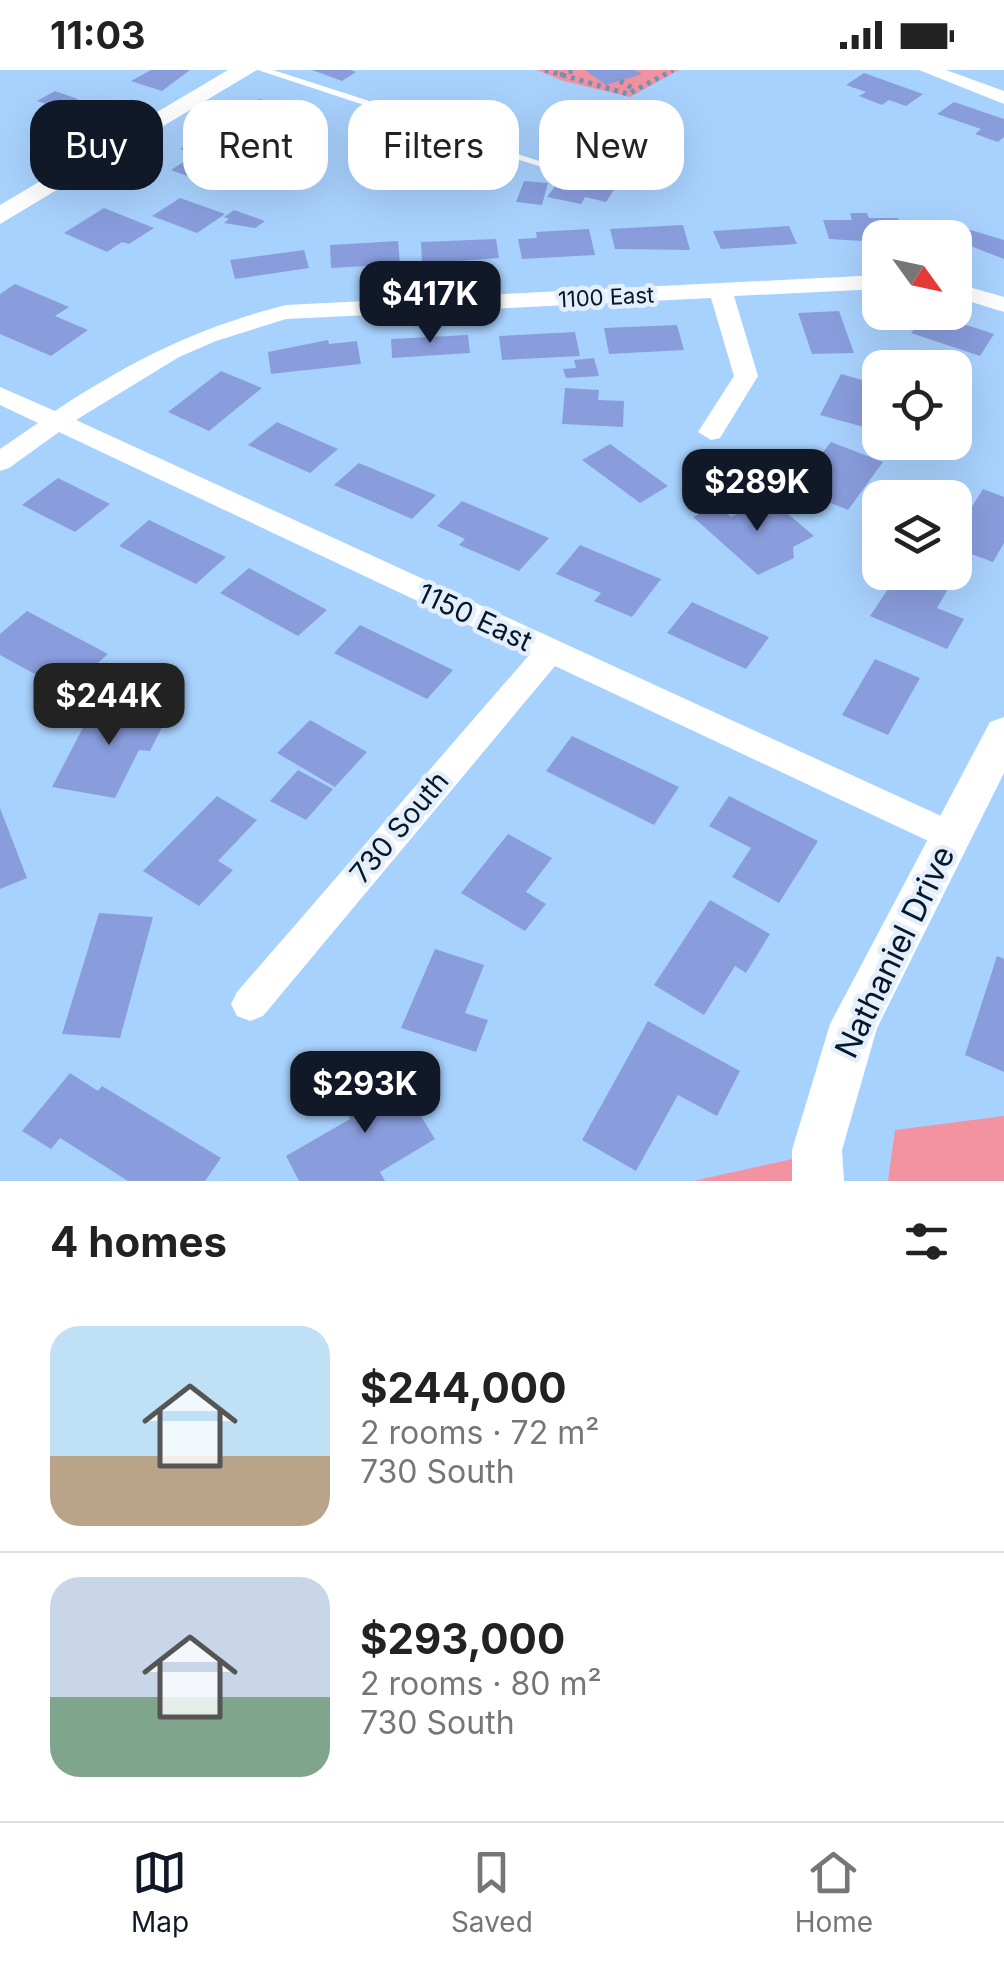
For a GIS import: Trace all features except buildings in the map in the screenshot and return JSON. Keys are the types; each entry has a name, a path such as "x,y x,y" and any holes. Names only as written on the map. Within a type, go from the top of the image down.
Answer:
{"street":[{"path":"0,216 246,70"},
{"path":"928,70 1004,98"},
{"name":"1100 East","path":"0,462 152,360 192,339 286,312 862,283"},
{"path":"711,432 746,376 722,292"},
{"path":"972,295 1004,305"},
{"name":"1150 East","path":"0,395 951,836"},
{"name":"730 South","path":"250,1004 549,652"},
{"name":"Nathaniel Drive","path":"818,1181 817,1150 854,1024 1004,734"}],"lane":[{"path":"263,70 539,163"}],"path":[{"path":"545,70 628,94 672,70"},
{"path":"559,76 575,70"},
{"path":"620,81 635,90"}],"shaded area":[{"path":"537,70 679,70 630,97 563,81"},
{"path":"1004,1116 1004,1181 888,1181 895,1130"},
{"path":"797,1158 798,1181 693,1181"}]}
